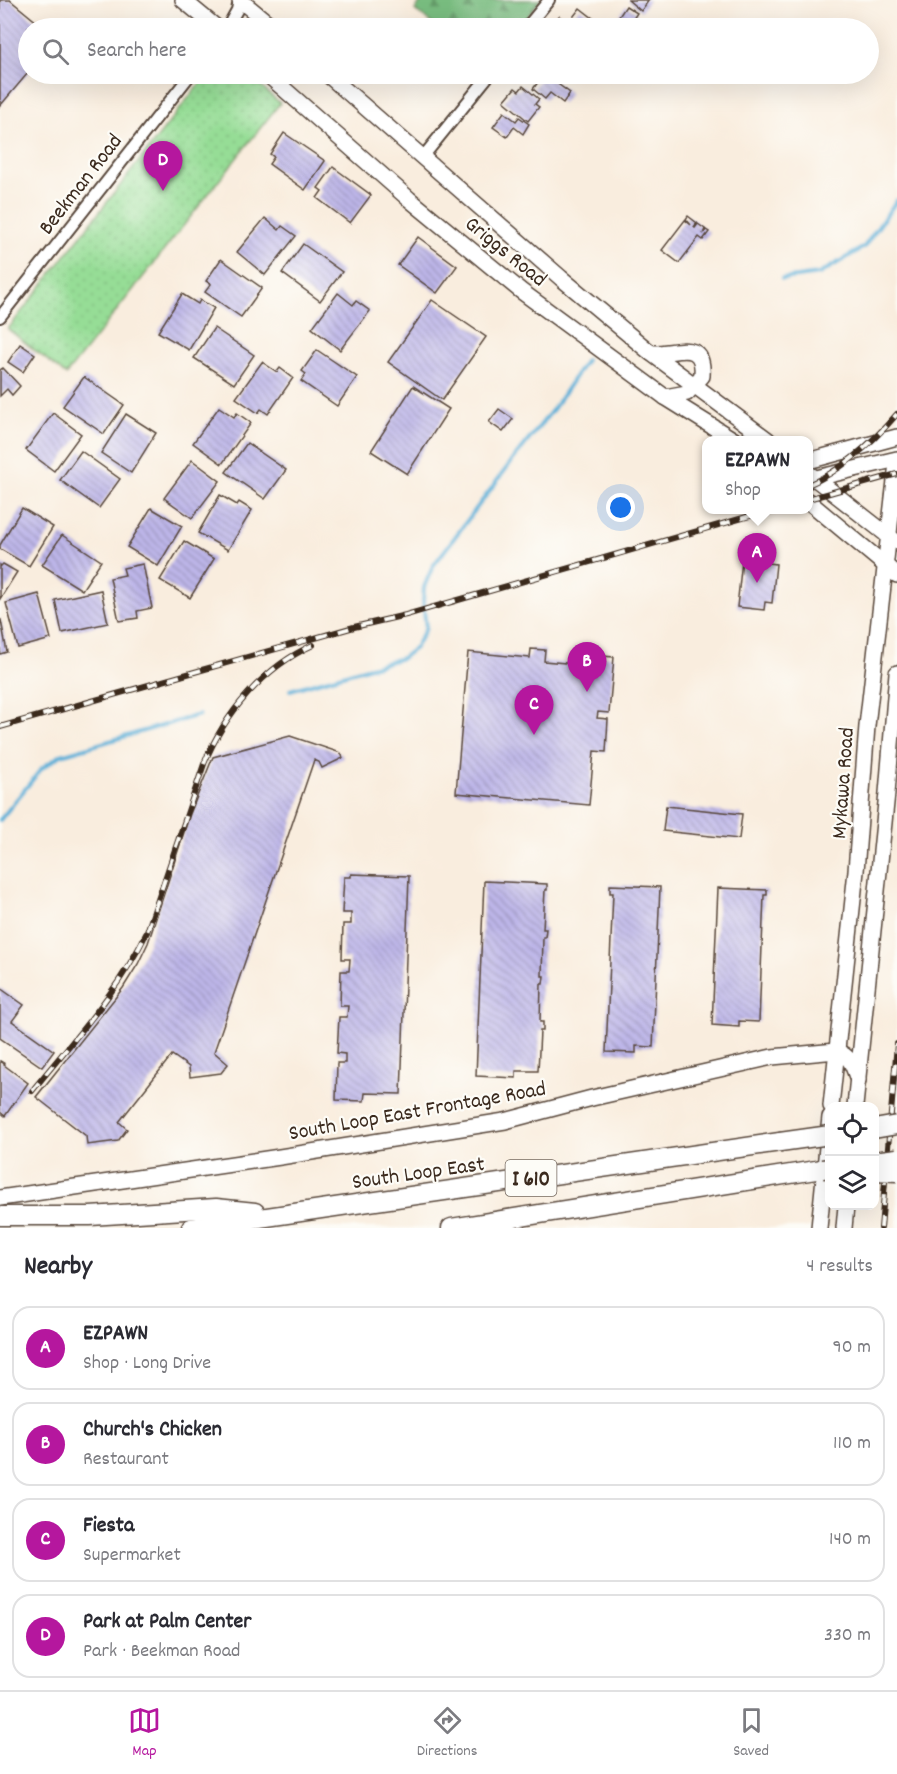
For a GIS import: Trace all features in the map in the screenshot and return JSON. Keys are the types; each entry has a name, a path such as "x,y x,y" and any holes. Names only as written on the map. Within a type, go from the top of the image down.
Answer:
{"highway":[{"path":"879,1128 897,1125"},
{"name":"South Loop East","path":"191,1228 825,1136"},
{"path":"879,1160 897,1158"},
{"name":"I 610","path":"451,1228 825,1169"},
{"path":"879,1171 897,1172"},
{"path":"0,1216 90,1216 216,1208 281,1215"}],"main road":[{"path":"183,0 205,18"},
{"path":"239,0 262,18"},
{"name":"Griggs Road","path":"279,84 471,251 521,291 666,397 727,436"},
{"name":"Griggs Road","path":"338,84 651,353 761,436"},
{"path":"651,353 659,354 687,349 697,354 701,360 702,376 687,393 666,397"},
{"path":"813,460 897,437"},
{"path":"813,476 897,461"},
{"name":"Mykawa Road","path":"831,1102 856,871 867,726 891,570 897,461"},
{"path":"813,479 893,540"},
{"path":"813,505 891,570"},
{"name":"Mykawa Road","path":"856,1102 897,674"},
{"path":"867,726 893,729"},
{"path":"862,791 887,794"},
{"path":"836,1051 845,1054 849,1059 858,1080"},
{"name":"South Loop East Frontage Road","path":"0,1198 279,1157 505,1120 772,1058 836,1051"},
{"path":"819,1228 826,1156"},
{"path":"844,1228 846,1210"}],"street":[{"path":"233,18 239,0"},
{"path":"534,18 549,0"},
{"name":"Beekman Road","path":"0,317 182,84"},
{"path":"422,158 482,84"}],"green space":[{"path":"422,0 541,0 526,18 425,18 415,10"},
{"path":"199,84 258,84 280,103 66,375 8,329"}],"building":[{"path":"0,0 10,0 32,18 18,18 19,84 0,106"},
{"path":"628,0 649,0 641,11"},
{"path":"626,6 637,13 634,18 618,18"},
{"path":"580,8 593,18 572,18"},
{"path":"537,84 558,84 570,93 563,103 550,93 545,99 533,89"},
{"path":"523,86 539,99 535,104 539,107 528,121 504,101 515,88 519,91"},
{"path":"504,112 516,121 519,117 529,124 523,134 514,127 507,137 493,127"},
{"path":"284,133 325,161 305,190 269,164 274,157 270,154"},
{"path":"333,167 371,195 350,223 317,198 322,191 318,188"},
{"path":"688,216 697,223 695,228 698,224 705,229 703,234 706,230 709,232 703,240 699,237 679,263 662,250 685,220 691,225 686,219"},
{"path":"265,218 279,230 282,226 296,236 265,275 237,252"},
{"path":"418,237 457,266 437,293 398,265"},
{"path":"303,244 342,272 320,301 282,273"},
{"path":"221,259 262,288 241,317 205,292 211,284 206,281"},
{"path":"338,293 353,305 356,301 370,311 340,350 312,328"},
{"path":"182,294 198,304 200,300 214,308 189,350 158,332"},
{"path":"432,300 486,337 442,400 388,362"},
{"path":"214,328 254,355 234,384 194,358"},
{"path":"20,344 35,354 23,372 8,362"},
{"path":"317,350 357,377 337,406 301,381 306,374 302,371"},
{"path":"262,362 277,372 280,368 293,378 268,414 261,409 258,413 236,398"},
{"path":"3,368 20,386 12,395 7,389 0,396 0,370"},
{"path":"84,377 124,405 104,434 63,406"},
{"path":"413,386 449,409 407,474 371,451"},
{"path":"219,407 234,417 237,413 251,423 222,464 193,443"},
{"path":"499,409 513,419 503,432 489,422"},
{"path":"53,413 81,434 54,471 26,450"},
{"path":"126,414 156,433 131,473 101,453"},
{"path":"247,443 286,470 265,499 226,472"},
{"path":"81,451 120,479 99,508 60,480"},
{"path":"192,460 220,481 192,518 164,498"},
{"path":"220,495 237,505 239,502 252,510 228,550 198,533"},
{"path":"22,508 53,527 29,566 0,549 0,545"},
{"path":"151,508 182,526 158,566 127,547"},
{"path":"62,535 101,561 82,590 42,565"},
{"path":"184,541 214,559 190,598 160,580"},
{"path":"742,560 776,564 772,603 765,602 764,610 737,607"},
{"path":"3,564 17,572 0,599 0,565"},
{"path":"143,564 152,608 137,611 138,618 119,621 110,578 125,575 123,568"},
{"path":"101,590 108,623 62,633 55,600"},
{"path":"39,594 51,639 18,648 6,603"},
{"path":"0,621 7,652 0,654"},
{"path":"531,649 545,650 544,661 576,664 577,654 614,657 609,713 598,712 597,718 608,719 606,752 594,751 589,805 456,793 468,652 530,658"},
{"path":"290,736 341,753 343,758 322,768 319,762 314,760 214,1052 228,1064 221,1073 190,1077 189,1067 172,1055 119,1122 127,1129 118,1141 87,1145 86,1136 36,1097 123,988 138,964 148,943 190,814 213,757"},
{"path":"666,806 742,814 739,839 663,831"},
{"path":"351,874 409,876 401,1094 365,1093 364,1101 336,1100 337,1063 345,1063 345,1054 337,1053 339,1017 347,1017 348,1006 340,1006 341,971 349,971 350,959 342,959 343,924 351,924 351,913 342,913 344,877 351,877"},
{"path":"484,881 547,884 543,929 546,929 545,937 543,937 542,976 544,976 543,984 541,984 540,1022 543,1022 543,1031 540,1031 538,1071 516,1071 516,1078 476,1076"},
{"path":"610,885 660,887 653,1047 636,1046 636,1053 606,1052 613,893 610,893"},
{"path":"718,888 767,890 767,895 764,895 759,1022 739,1021 739,1027 712,1025"},
{"path":"0,988 24,1005 12,1021 54,1051 42,1067 0,1038"},
{"path":"0,1061 28,1083 5,1116 0,1112"}],"waterway":[{"path":"782,279 819,274 864,247 897,200"},
{"path":"290,690 402,658 415,648 426,628 424,587 433,566 554,408 586,360"},
{"path":"0,820 42,768 61,755 199,715"}],"railway":[{"path":"813,483 845,464 897,414"},
{"path":"813,498 897,474"},
{"path":"0,727 354,627 406,615 757,514"},
{"path":"32,1091 109,995 136,954 147,932 204,764 223,727 234,710 262,679 295,654 313,645"},
{"path":"881,1228 897,1044"}],"place":[{"name":"Park at Palm Center","path":"163,191"},
{"name":"EZPAWN","path":"757,583"},
{"name":"Church's Chicken","path":"587,692"},
{"name":"Fiesta","path":"534,735"}]}
